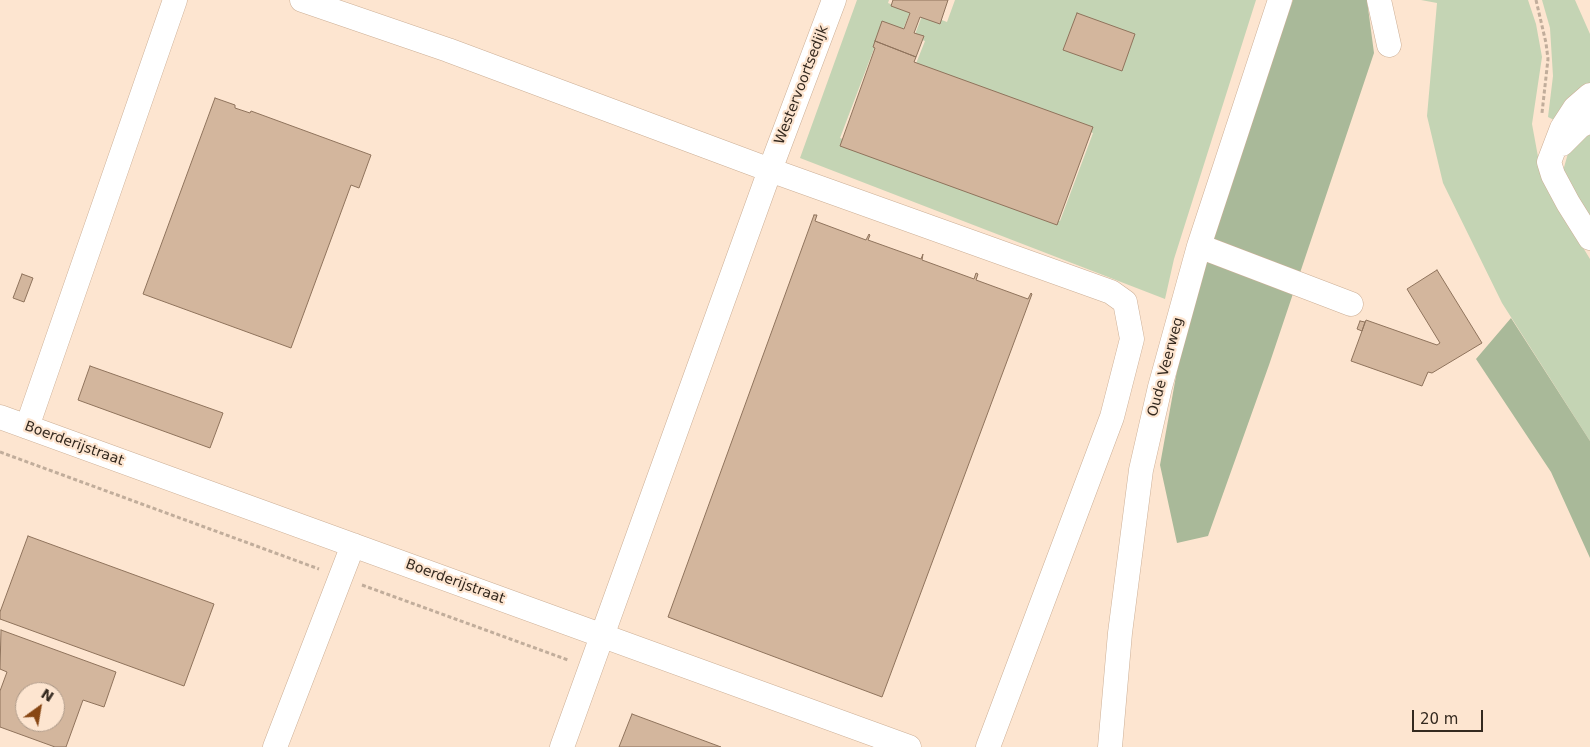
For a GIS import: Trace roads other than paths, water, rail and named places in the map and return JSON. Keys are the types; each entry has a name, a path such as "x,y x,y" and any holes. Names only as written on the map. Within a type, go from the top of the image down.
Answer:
{"street":[{"path":"27,427 175,0"},
{"path":"302,0 448,50 770,170 1111,292 1125,302 1132,339 1112,416 988,747"},
{"name":"Westervoortsedijk","path":"562,747 770,170 834,0"},
{"name":"Oude Veerweg","path":"1110,747 1120,633 1141,470 1160,387 1199,246 1280,0"},
{"path":"1379,0 1389,45"},
{"path":"1590,95 1575,108 1562,128 1549,162 1553,175 1568,203 1590,238"},
{"path":"1549,162 1560,146 1580,126 1590,121"},
{"path":"1199,246 1351,304"},
{"name":"Boerderijstraat","path":"0,418 603,635 882,742 909,747"},
{"path":"275,747 352,545"}]}
